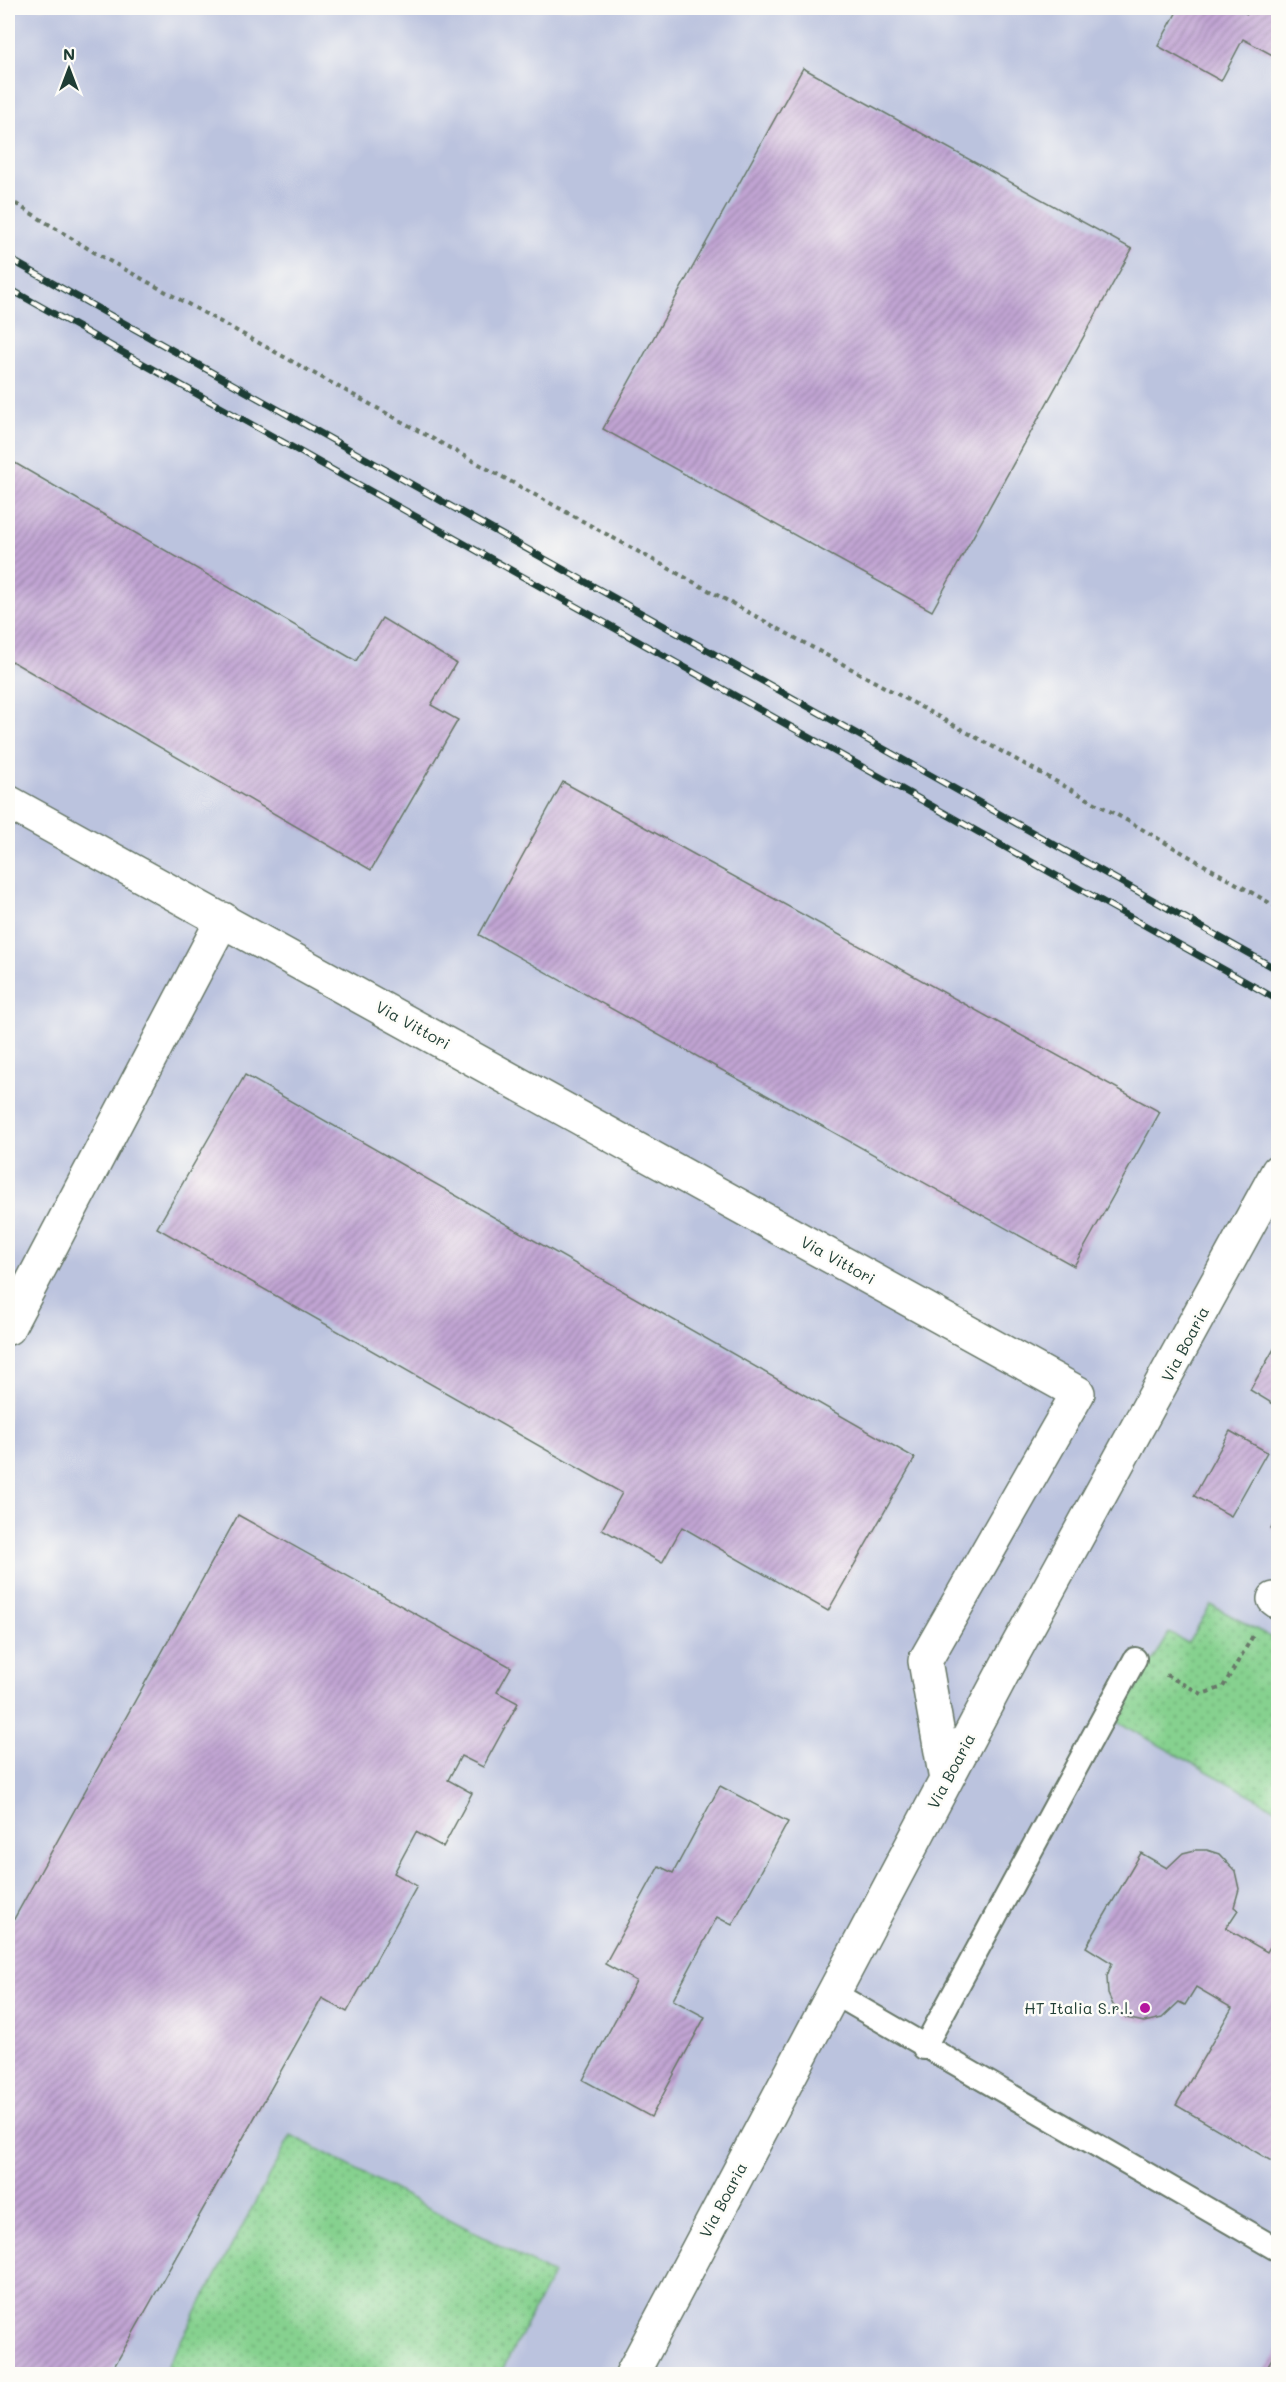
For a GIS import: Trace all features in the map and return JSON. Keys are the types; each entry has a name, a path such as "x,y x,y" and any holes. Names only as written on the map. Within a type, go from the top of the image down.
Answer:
{"street":[{"name":"Via Vittori","path":"8,802 1078,1393 925,1661 946,1780"},
{"path":"8,1328 223,919"},
{"name":"Via Boaria","path":"632,2374 832,1992 1278,1171"}],"lane":[{"path":"924,2048 1135,1659"},
{"path":"832,1992 924,2048 1278,2250"}],"path":[{"path":"8,200 97,254 1118,815 1275,906"},
{"path":"1135,1659 1202,1694 1223,1687 1276,1601"}],"shaded area":[{"path":"8,8 1278,8 1278,2374 8,2374"}],"green space":[{"path":"1211,1605 1278,1641 1278,1810 1117,1722 1169,1633 1188,1643"},
{"path":"291,2135 553,2274 500,2374 163,2374"}],"building":[{"path":"1179,8 1236,8 1247,14 1250,8 1278,8 1278,58 1243,39 1221,81 1158,46"},
{"path":"803,68 1132,249 932,611 603,429"},
{"path":"8,459 356,661 382,618 456,663 431,705 458,720 371,870 8,659"},
{"path":"563,782 1160,1112 1074,1266 479,935"},
{"path":"245,1075 915,1458 828,1611 682,1527 662,1563 602,1529 622,1493 157,1228"},
{"path":"1278,1342 1278,1407 1250,1390"},
{"path":"1230,1431 1267,1452 1231,1516 1194,1496"},
{"path":"238,1515 511,1667 497,1692 518,1703 483,1767 461,1756 448,1780 472,1793 443,1847 416,1832 394,1873 417,1886 347,2012 322,1998 110,2374 8,2374 8,1930"},
{"path":"1278,1516 1278,1533 1271,1528"},
{"path":"720,1786 788,1822 732,1925 717,1917 673,2000 705,2017 651,2117 583,2080 636,1981 605,1964 659,1866 673,1873"},
{"name":"HT Italia S.r.l.","path":"1207,1850 1219,1854 1235,1871 1239,1889 1234,1907 1238,1910 1226,1928 1267,1952 1278,1932 1278,2165 1176,2105 1232,2008 1196,1987 1185,2005 1179,2002 1162,2018 1144,2022 1126,2018 1113,2005 1108,1994 1107,1976 1112,1963 1086,1947 1141,1853 1167,1868 1183,1853"},
{"path":"1278,2348 1278,2374 1263,2374"}],"railway":[{"path":"8,258 1278,970"},
{"path":"8,288 1278,1000"}],"place":[{"name":"HT Italia S.r.l.","path":"1145,2008"}]}
